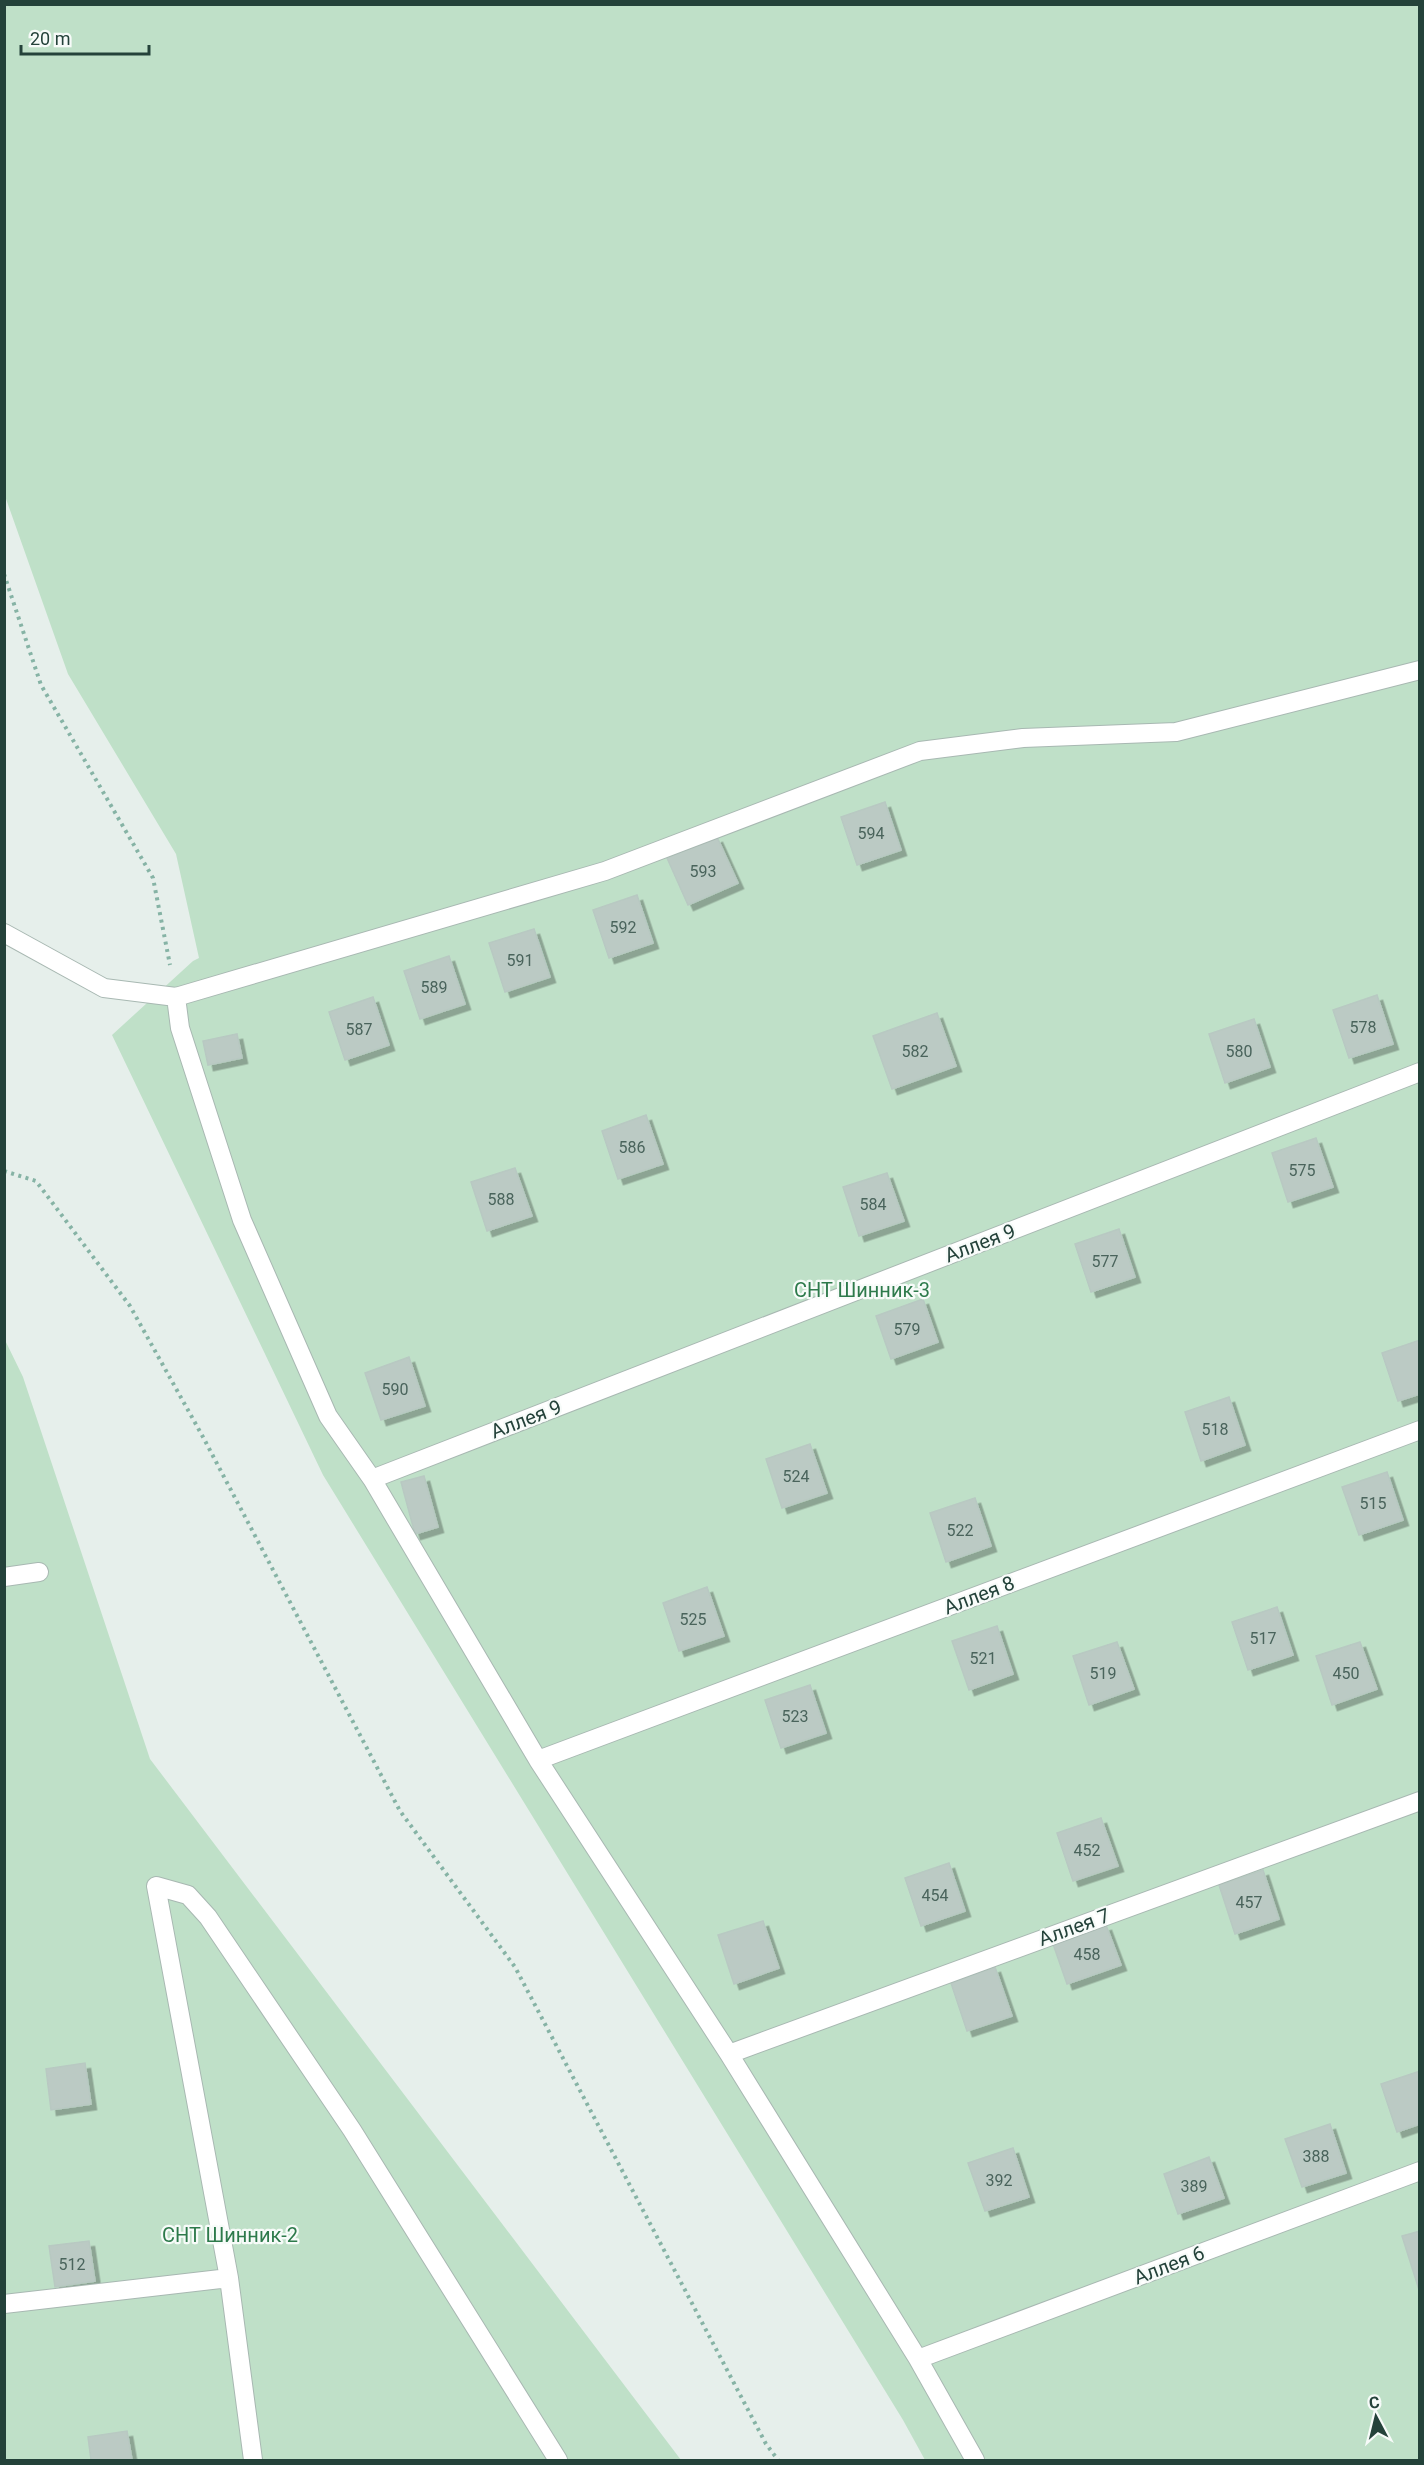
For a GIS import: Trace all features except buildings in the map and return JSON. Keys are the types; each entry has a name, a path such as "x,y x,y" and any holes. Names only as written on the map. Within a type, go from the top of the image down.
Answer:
{"lane":[{"path":"4,933 104,988 176,997 605,871 920,751 1023,738 1176,732 1419,670"},
{"path":"176,997 180,1028 242,1220 328,1416 372,1479 538,1760 729,2054 918,2359 975,2460"},
{"name":"Аллея 9","path":"372,1479 1419,1072"},
{"name":"Аллея 8","path":"538,1760 1419,1430"},
{"path":"4,1577 39,1572"},
{"name":"Аллея 7","path":"729,2054 1419,1801"},
{"path":"253,2460 229,2278 156,1886 188,1895 208,1917 352,2130 558,2460"},
{"name":"Аллея 6","path":"918,2359 1419,2171"},
{"path":"4,2304 229,2278"}],"path":[{"path":"4,574 41,685 153,878 176,997"},
{"path":"4,1171 36,1181 130,1306 203,1437 400,1811 515,1967 761,2434 778,2460"}],"green space":[{"name":"СНТ Шинник-3","path":"4,5 1419,5 1419,2460 925,2460 903,2420 323,1475 112,1035 199,958 176,854 68,674 5,496"},
{"name":"СНТ Шинник-2","path":"4,1338 23,1377 150,1759 681,2460 5,2460"}]}
